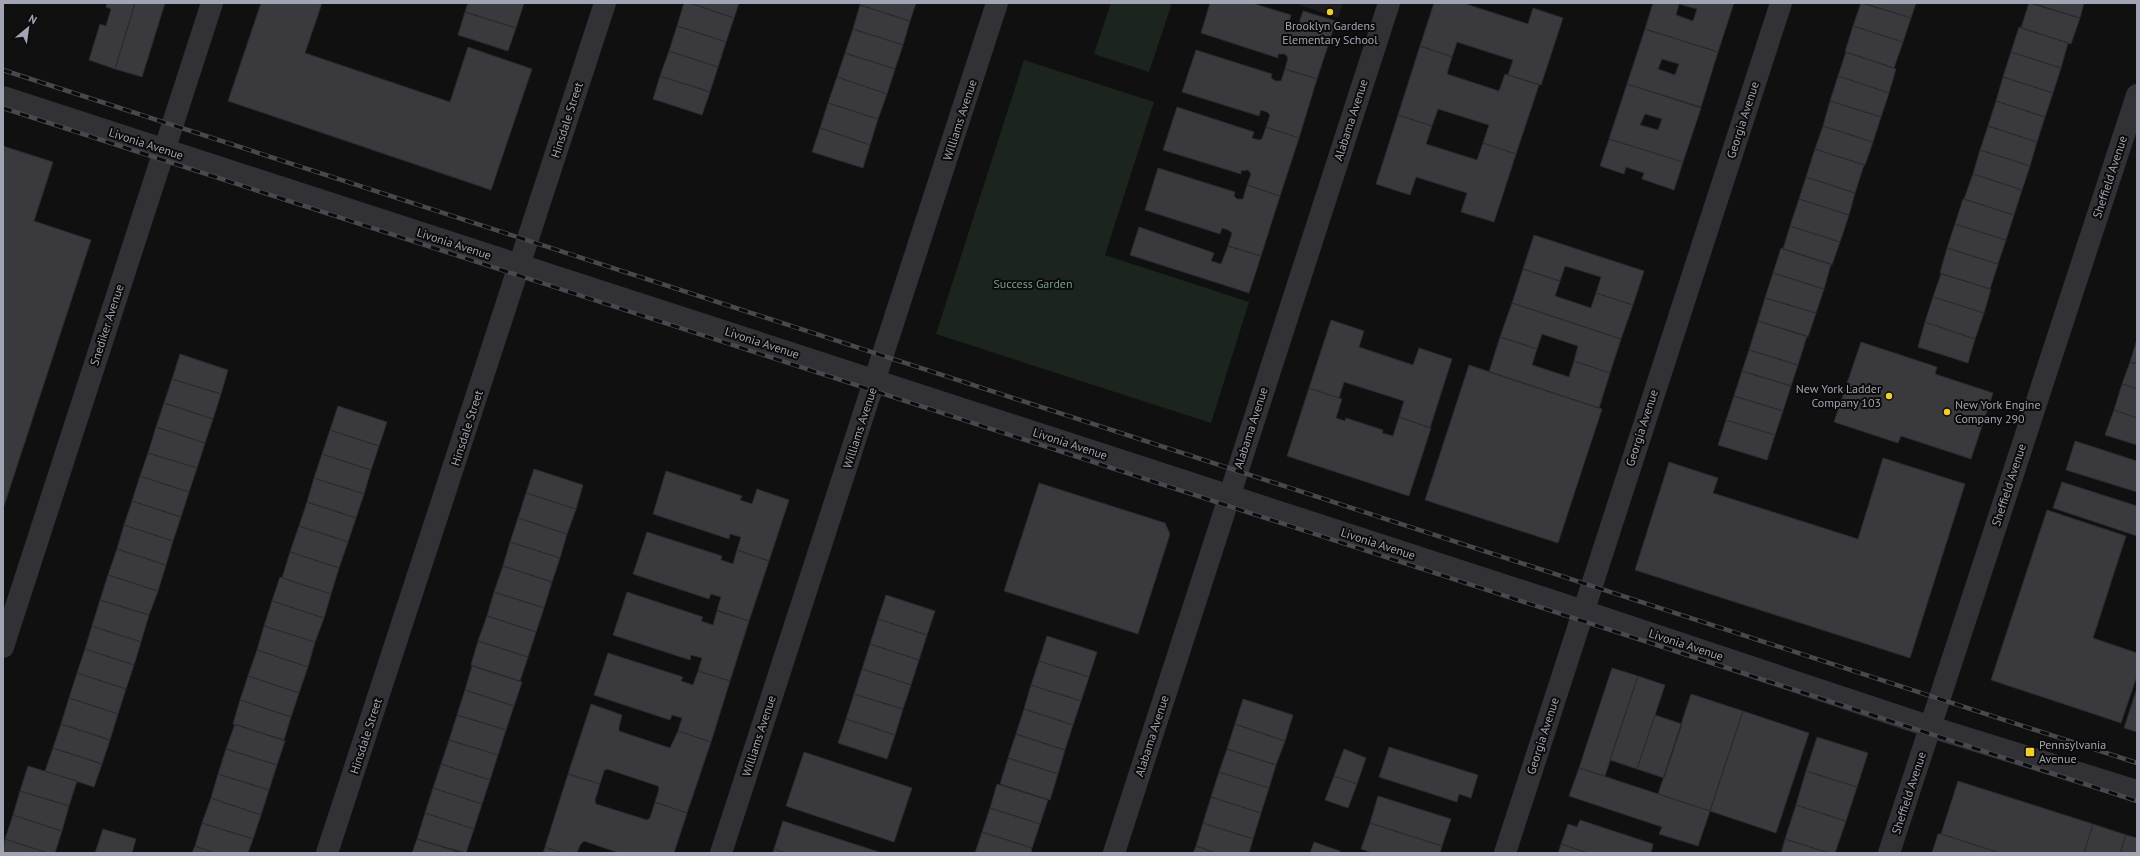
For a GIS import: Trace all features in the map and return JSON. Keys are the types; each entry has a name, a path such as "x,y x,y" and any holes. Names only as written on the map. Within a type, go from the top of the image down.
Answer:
{"street":[{"name":"Snediker Avenue","path":"3,647 163,150 212,3"},
{"name":"Hinsdale Street","path":"327,853 605,3"},
{"name":"Williams Avenue","path":"721,853 876,380 997,3"},
{"name":"Alabama Avenue","path":"1114,853 1389,3"},
{"name":"Georgia Avenue","path":"1505,853 1781,3"},
{"name":"Sheffield Avenue","path":"1889,853 2137,95"},
{"name":"Livonia Avenue","path":"3,97 520,266 876,380 1930,726 2137,791"}],"shaded area":[{"name":"Brooklyn Gardens Elementary School","path":"1294,3 1343,3 1338,18"}],"green space":[{"path":"1111,3 1172,3 1149,72 1094,54"},
{"name":"Success Garden","path":"1024,60 1154,102 1105,255 1249,302 1211,423 936,334"}],"building":[{"path":"107,3 135,3 115,69 89,60 100,24 106,26 111,9 106,7"},
{"path":"135,3 165,3 142,77 115,69"},
{"path":"261,3 322,3 305,53 450,102 468,47 532,69 491,190 228,101"},
{"path":"468,3 524,3 516,28 465,12"},
{"path":"684,3 690,3 734,18 726,42 677,26"},
{"path":"690,3 739,3 734,18"},
{"path":"861,3 916,3 910,21 860,5"},
{"path":"1210,3 1252,3 1291,15 1289,22 1295,24 1299,23 1303,11 1336,21 1317,79 1285,69 1288,58 1285,54 1278,54 1278,58 1201,33"},
{"path":"1434,3 1467,3 1466,4 1528,24 1533,8 1563,18 1541,85 1508,75 1513,60 1457,42 1452,57 1420,46"},
{"path":"1653,3 1734,3 1718,52 1645,29","holes":["1679,4 1697,9 1693,21 1676,15"]},
{"path":"1861,3 1911,18 1903,42 1853,26"},
{"path":"1863,3 1916,3 1911,18"},
{"path":"2029,3 2080,18 2071,44 2021,28"},
{"path":"2033,3 2084,3 2080,18"},
{"path":"860,5 910,21 903,45 853,29"},
{"path":"465,12 516,28 508,51 458,35"},
{"path":"677,26 726,42 718,67 669,51"},
{"path":"1853,26 1903,42 1894,68 1845,52"},
{"path":"2019,27 2068,43 2061,68 2011,52"},
{"path":"853,29 903,45 895,69 845,53"},
{"path":"1645,29 1718,52 1701,107 1627,84","holes":["1662,59 1679,64 1675,75 1658,69"]},
{"path":"1420,46 1452,57 1447,74 1499,91 1505,74 1539,85 1516,154 1483,143 1489,125 1438,109 1432,126 1398,115"},
{"path":"1196,50 1272,74 1271,78 1276,81 1281,81 1285,69 1317,79 1299,138 1266,127 1270,115 1267,112 1261,110 1259,116 1182,92"},
{"path":"669,51 718,67 710,92 660,76"},
{"path":"1846,52 1896,69 1889,93 1838,76"},
{"path":"2011,52 2061,68 2053,93 2003,77"},
{"path":"845,53 895,69 887,94 837,77"},
{"path":"660,76 710,92 702,115 653,99"},
{"path":"1838,76 1889,93 1881,117 1830,101"},
{"path":"837,77 887,94 878,119 828,103"},
{"path":"2003,77 2053,93 2045,117 1996,101"},
{"path":"1627,84 1701,108 1683,162 1609,139","holes":["1645,114 1662,119 1658,130 1640,125"]},
{"path":"1830,101 1881,117 1873,142 1823,126"},
{"path":"1996,101 2045,117 2037,142 1988,126"},
{"path":"828,103 878,119 870,145 820,128"},
{"path":"1177,107 1254,132 1252,138 1259,140 1262,139 1266,127 1299,138 1280,196 1247,185 1251,174 1248,170 1241,171 1241,174 1163,150"},
{"path":"1398,115 1432,126 1426,144 1477,160 1483,143 1516,154 1494,222 1461,212 1467,193 1416,177 1410,195 1376,184"},
{"path":"1823,126 1873,142 1865,165 1815,149"},
{"path":"1988,126 2037,142 2030,166 1980,150"},
{"path":"820,128 870,145 863,168 812,152"},
{"path":"1609,139 1683,162 1674,190 1642,179 1644,173 1626,167 1624,174 1600,166"},
{"path":"3,146 53,162 34,221 91,240 3,509"},
{"path":"1815,149 1864,165 1855,193 1806,177"},
{"path":"1980,150 2030,166 2022,190 1973,174"},
{"path":"1158,168 1235,192 1234,196 1237,199 1243,199 1247,185 1280,196 1261,256 1228,246 1232,233 1228,230 1222,228 1220,234 1145,210"},
{"path":"1973,174 2022,190 2014,215 1964,199"},
{"path":"1806,177 1855,193 1849,215 1799,199"},
{"path":"1799,199 1849,215 1840,242 1790,226"},
{"path":"1963,199 2014,215 2006,240 1955,224"},
{"path":"1955,224 2006,240 1998,264 1947,248"},
{"path":"1790,226 1840,242 1832,265 1783,249"},
{"path":"1139,227 1214,253 1211,261 1221,264 1228,246 1261,256 1249,293 1130,255"},
{"path":"1534,235 1644,271 1633,305 1596,293 1601,277 1565,266 1560,281 1523,269"},
{"path":"1781,248 1831,264 1824,289 1773,273"},
{"path":"1947,248 1998,264 1990,289 1940,273"},
{"path":"1523,269 1560,281 1555,296 1591,308 1596,293 1633,305 1621,339 1512,303"},
{"path":"1773,273 1824,289 1816,313 1765,298"},
{"path":"1941,274 1991,289 1984,313 1933,297"},
{"path":"1933,297 1984,313 1975,339 1925,322"},
{"path":"1765,298 1816,313 1808,337 1758,321"},
{"path":"1512,303 1621,339 1610,373 1574,361 1578,346 1542,334 1537,349 1500,337"},
{"path":"1331,320 1364,331 1359,347 1413,365 1419,348 1452,359 1430,428 1399,417 1404,401 1344,382 1339,398 1309,388"},
{"path":"1758,321 1807,336 1798,365 1749,350"},
{"path":"1925,322 1975,339 1968,363 1918,347"},
{"path":"1500,337 1537,349 1532,365 1569,377 1574,361 1610,373 1599,408 1489,372"},
{"path":"2137,339 2137,364 2130,362"},
{"path":"1861,342 1937,367 1935,374 1993,393 1971,459 1901,436 1898,443 1834,422"},
{"path":"1749,350 1798,365 1791,386 1742,371"},
{"path":"180,354 228,370 221,394 172,379"},
{"path":"2130,362 2137,364 2137,389 2122,384"},
{"path":"1469,365 1602,409 1558,543 1425,500"},
{"path":"1742,371 1791,386 1783,411 1734,396"},
{"path":"172,379 221,394 213,419 164,403"},
{"path":"2122,384 2137,389 2137,418 2114,410"},
{"path":"1309,388 1342,399 1336,418 1345,421 1346,418 1383,430 1382,433 1393,436 1399,417 1431,428 1409,496 1287,456"},
{"path":"1734,396 1783,411 1775,435 1726,420"},
{"path":"164,403 213,419 205,443 156,427"},
{"path":"338,406 387,422 379,446 330,430"},
{"path":"2114,410 2137,418 2137,445 2105,435"},
{"path":"1726,420 1775,435 1767,460 1718,445"},
{"path":"156,427 205,443 197,468 148,453"},
{"path":"330,430 379,446 371,470 322,454"},
{"path":"2075,441 2137,461 2137,492 2066,470"},
{"path":"148,453 197,468 189,492 140,476"},
{"path":"322,454 371,470 364,494 314,478"},
{"path":"1883,458 1965,484 1910,658 1635,570 1669,462 1718,478 1713,493 1858,539"},
{"path":"534,469 583,485 576,509 526,493"},
{"path":"666,471 742,496 740,500 752,504 757,489 789,500 769,561 737,550 741,537 730,534 729,539 653,514"},
{"path":"140,476 189,492 181,517 132,501"},
{"path":"314,478 364,494 356,518 307,502"},
{"path":"2062,482 2137,506 2137,536 2053,508"},
{"path":"1039,483 1165,523 1170,534 1138,634 1004,591"},
{"path":"526,493 576,509 567,534 518,518"},
{"path":"132,501 181,517 173,541 124,525"},
{"path":"307,502 356,518 348,542 299,526"},
{"path":"2047,510 2126,536 2093,638 2137,653 2137,676 2121,723 1991,680"},
{"path":"518,518 567,534 560,558 510,542"},
{"path":"124,525 173,541 166,565 117,549"},
{"path":"299,526 348,542 339,568 290,552"},
{"path":"647,532 722,556 721,560 733,564 737,550 769,561 749,621 717,610 721,597 711,594 709,599 633,574"},
{"path":"510,542 560,558 552,582 503,566"},
{"path":"117,549 166,565 158,591 108,575"},
{"path":"290,552 339,568 331,594 282,578"},
{"path":"503,566 552,582 544,608 494,592"},
{"path":"108,575 158,591 149,615 100,600"},
{"path":"280,577 331,594 324,618 272,601"},
{"path":"494,592 544,608 536,632 487,616"},
{"path":"627,592 703,617 701,621 713,625 717,611 749,621 730,681 698,671 702,658 691,655 690,660 613,635"},
{"path":"886,595 935,611 927,635 878,619"},
{"path":"100,600 149,615 141,642 92,626"},
{"path":"272,601 324,618 315,642 264,626"},
{"path":"487,616 536,632 528,657 478,641"},
{"path":"878,619 927,635 919,660 870,644"},
{"path":"92,626 141,642 134,665 85,649"},
{"path":"264,626 315,642 308,667 257,650"},
{"path":"1047,636 1097,652 1089,677 1039,661"},
{"path":"478,641 528,657 520,681 471,665"},
{"path":"870,644 919,660 911,685 862,669"},
{"path":"85,649 134,665 126,689 77,673"},
{"path":"257,650 308,667 299,693 248,676"},
{"path":"608,653 683,677 681,681 693,685 698,671 730,681 711,742 678,731 682,718 672,715 670,720 594,695"},
{"path":"1039,661 1089,677 1081,701 1031,685"},
{"path":"472,666 522,682 514,706 465,690"},
{"path":"1612,668 1638,676 1605,776 1579,768"},
{"path":"862,669 911,685 903,709 854,694"},
{"path":"77,673 126,689 118,714 69,698"},
{"path":"248,676 299,693 291,717 240,700"},
{"path":"1638,676 1665,685 1637,769 1610,760"},
{"path":"1031,685 1081,701 1073,725 1024,709"},
{"path":"2137,688 2137,732 2124,728"},
{"path":"465,690 514,706 506,730 457,715"},
{"path":"854,694 903,709 895,735 846,719"},
{"path":"1691,694 1743,711 1710,811 1658,794"},
{"path":"69,698 118,714 110,740 61,724"},
{"path":"1243,699 1293,715 1285,741 1235,724"},
{"path":"240,700 291,717 284,740 233,724"},
{"path":"591,704 622,715 619,731 670,748 678,731 711,742 687,813 655,802 659,789 658,786 607,769 604,771 600,784 568,774"},
{"path":"1024,709 1073,725 1065,750 1016,734"},
{"path":"1743,711 1809,733 1776,833 1710,811"},
{"path":"457,715 506,730 498,755 449,740"},
{"path":"1655,715 1682,724 1664,778 1637,769"},
{"path":"846,719 895,735 887,759 838,743"},
{"path":"61,724 110,740 102,764 53,748"},
{"path":"235,724 285,741 277,765 226,749"},
{"path":"1235,724 1285,741 1276,765 1227,749"},
{"path":"1016,734 1065,750 1058,774 1008,758"},
{"path":"1817,737 1868,753 1857,787 1806,771"},
{"path":"449,740 498,755 490,780 441,764"},
{"path":"1389,747 1478,775 1471,798 1459,794 1457,802 1379,777"},
{"path":"53,748 102,764 94,787 45,771"},
{"path":"226,749 277,765 269,790 218,774"},
{"path":"1227,749 1276,765 1269,788 1219,772"},
{"path":"1344,749 1366,758 1357,784 1334,776"},
{"path":"804,752 912,788 894,842 786,806"},
{"path":"1008,758 1058,774 1050,800 1000,784"},
{"path":"441,764 490,780 482,804 433,788"},
{"path":"28,766 77,781 69,806 20,791"},
{"path":"1579,768 1710,811 1698,846 1659,834 1662,827 1569,796"},
{"path":"1806,771 1857,787 1846,821 1796,805"},
{"path":"1219,772 1269,788 1261,813 1211,797"},
{"path":"218,774 269,790 261,815 211,798"},
{"path":"568,774 600,784 595,800 596,804 647,820 650,818 655,802 687,813 674,853 619,853 584,841 580,845 577,853 563,853 545,847"},
{"path":"1334,776 1357,784 1348,808 1325,800"},
{"path":"1958,781 2093,824 2084,853 2000,853 1941,834"},
{"path":"997,784 1048,800 1040,824 990,808"},
{"path":"433,788 482,804 474,829 425,813"},
{"path":"20,791 69,806 62,831 13,815"},
{"path":"1378,796 1451,819 1442,846 1370,823"},
{"path":"1211,797 1261,813 1253,839 1203,823"},
{"path":"211,798 261,815 253,839 202,823"},
{"path":"1796,805 1846,821 1835,853 1829,853 1785,839"},
{"path":"990,808 1040,824 1032,848 982,832"},
{"path":"425,813 474,829 466,853 417,839"},
{"path":"13,815 62,831 55,853 48,853 5,839"},
{"path":"1580,820 1653,844 1651,853 1588,853 1561,844 1568,824 1577,827"},
{"path":"783,821 882,853 786,853 774,849"},
{"path":"202,823 253,839 248,853 215,853 195,846"},
{"path":"1203,823 1253,839 1249,853 1216,853 1196,846"},
{"path":"1370,823 1442,846 1440,853 1373,853 1361,849"},
{"path":"2093,824 2126,835 2120,853 2084,853"},
{"path":"103,829 136,839 132,853 95,853"},
{"path":"982,832 1032,848 1031,853 975,853"},
{"path":"1938,834 1941,834 2000,853 1932,853"},
{"path":"2126,835 2137,838 2137,853 2120,853"},
{"path":"5,839 48,853 3,853"},
{"path":"417,839 461,853 412,853"},
{"path":"1785,839 1829,853 1781,853"},
{"path":"1314,842 1340,851 1339,853 1310,853"},
{"path":"1561,844 1588,853 1558,853"},
{"path":"195,846 215,853 192,853"},
{"path":"1196,846 1216,853 1193,853"},
{"path":"545,847 563,853 543,853"},
{"path":"774,849 786,853 773,853"}],"railway":[{"path":"3,70 2137,763"},
{"path":"3,108 2137,801"}],"place":[{"name":"Brooklyn Gardens Elementary School","path":"1330,12"},
{"name":"New York Ladder Company 103","path":"1889,396"},
{"name":"New York Engine Company 290","path":"1947,412"},
{"name":"Pennsylvania Avenue","path":"2030,752"}]}
